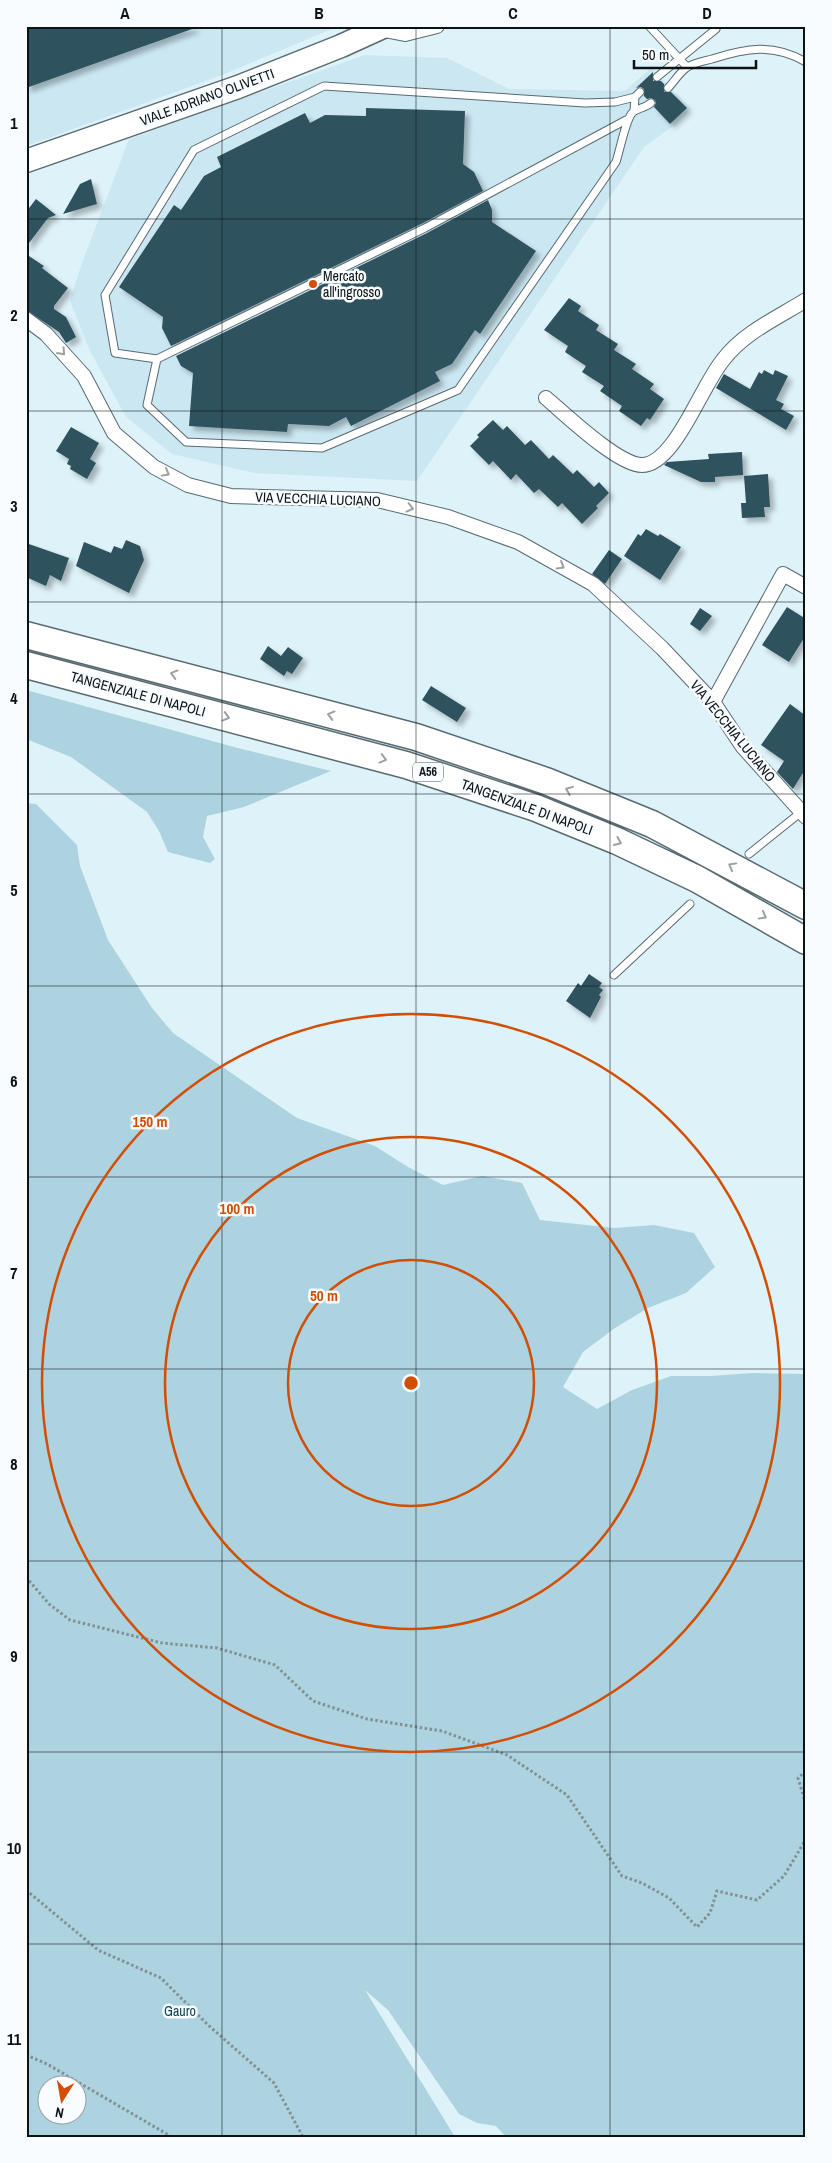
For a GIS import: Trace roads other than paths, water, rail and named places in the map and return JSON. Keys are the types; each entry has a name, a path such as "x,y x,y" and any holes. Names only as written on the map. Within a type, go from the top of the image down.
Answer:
{"highway":[{"name":"TANGENZIALE DI NAPOLI","path":"26,634 416,737 546,781 652,824 806,906"},
{"name":"TANGENZIALE DI NAPOLI","path":"26,665 406,764 536,808 617,841 697,879 806,941"}],"main road":[{"name":"VIALE ADRIANO OLIVETTI","path":"26,161 238,87 382,28"}],"street":[{"path":"382,28 405,34 437,26"},
{"path":"546,398 610,452 641,465 657,461 677,437 722,360 735,346 752,333 806,300"},
{"name":"VIA VECCHIA LUCIANO","path":"26,319 46,334 84,376 114,433 154,467 188,485 231,496 377,500 448,517 518,542 593,584 662,648 713,702 743,746 803,815"},
{"path":"713,702 784,574 806,587"}],"lane":[{"path":"649,26 687,67"},
{"path":"657,77 718,27"},
{"path":"668,88 687,67 745,49 760,48 794,55 806,62"},
{"path":"634,111 637,95 615,102 585,103 324,86 194,150 105,295 115,353 156,358 425,228 626,120 634,111 651,104"},
{"path":"156,358 147,405 186,442 322,448 458,390 616,162 622,144 626,120"},
{"path":"749,854 803,815"},
{"path":"614,975 690,904"}],"place":[{"name":"Mercato all'ingrosso","path":"313,284"}],"park label":[{"name":"Gauro","path":"180,2011"}]}
